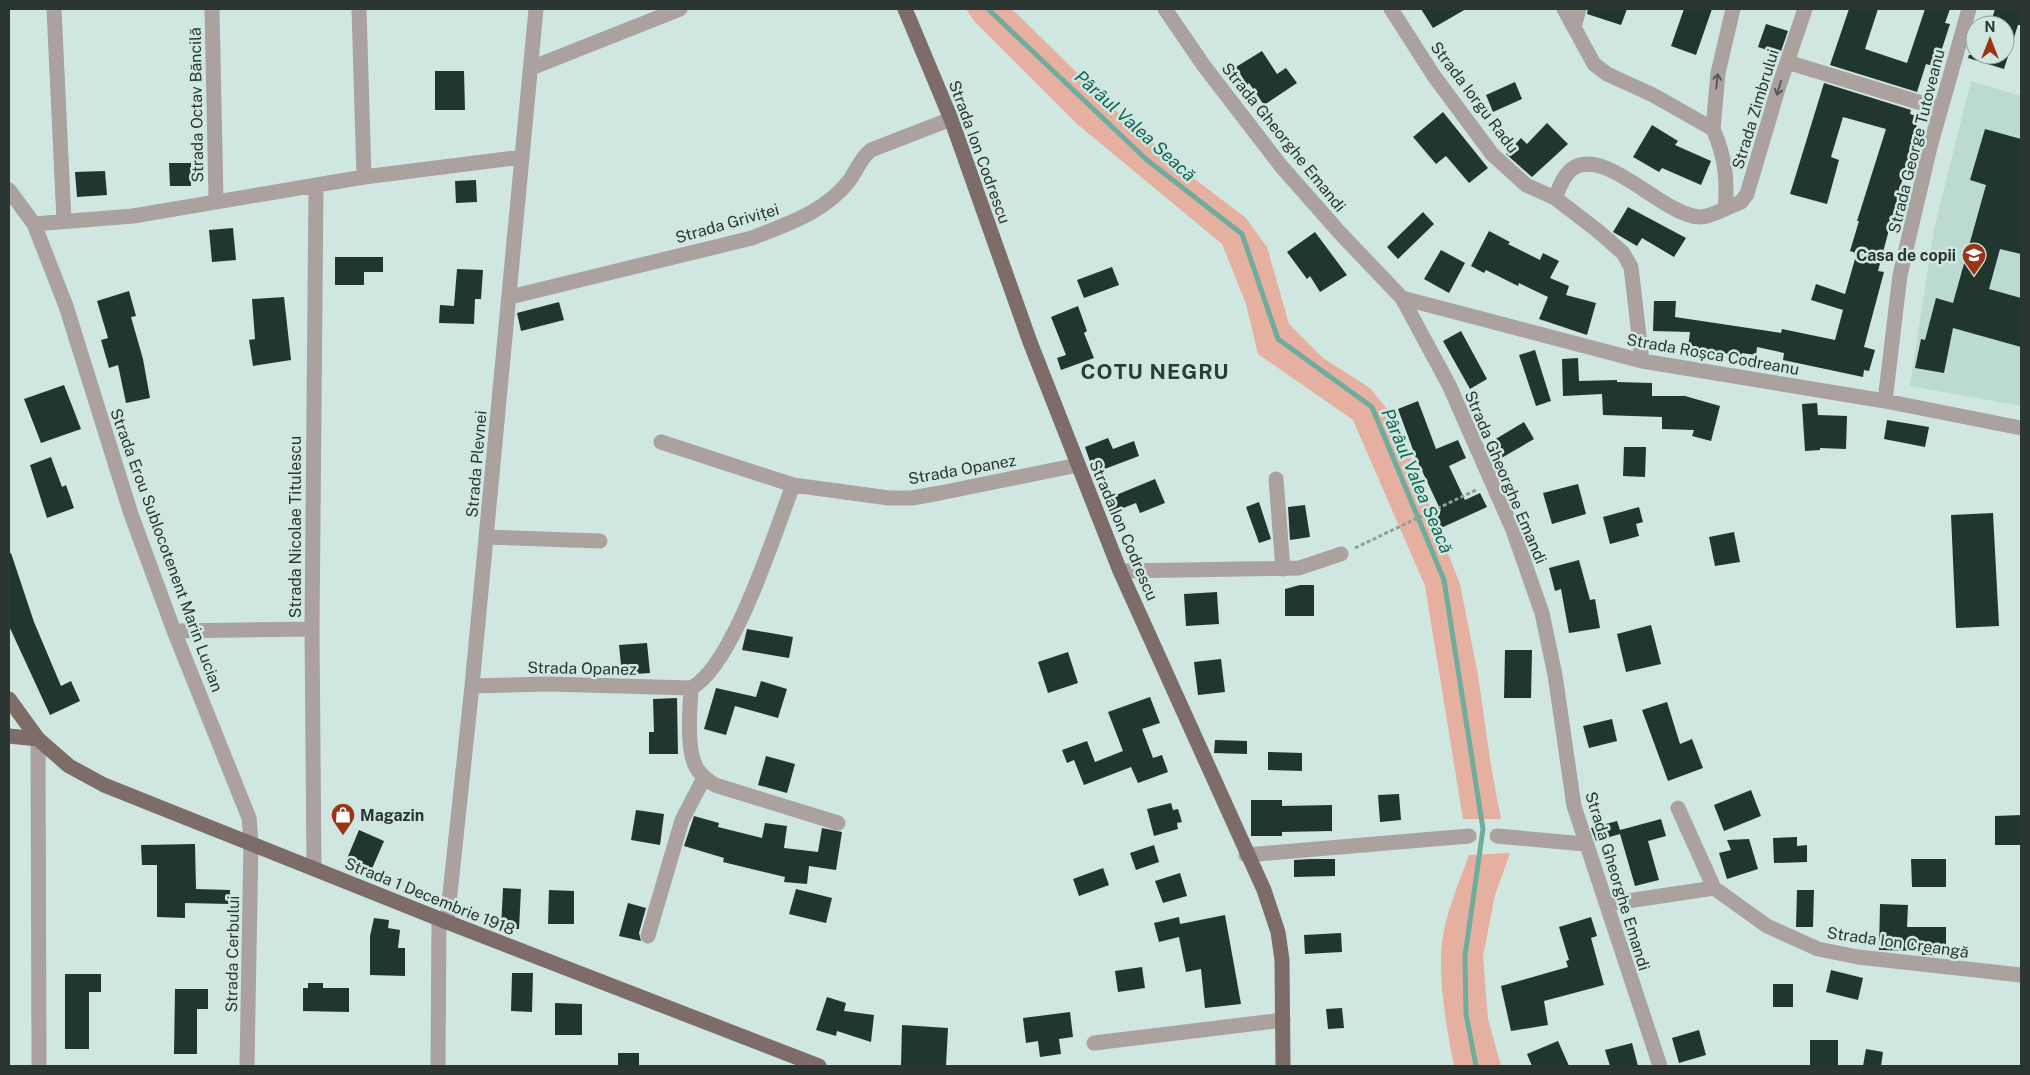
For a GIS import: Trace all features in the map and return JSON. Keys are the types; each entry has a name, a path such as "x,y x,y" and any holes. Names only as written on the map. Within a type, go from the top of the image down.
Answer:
{"main road":[{"name":"Strada Ion Codrescu","path":"905,9 951,119 1030,342 1120,571 1190,723 1246,855 1264,890 1278,932 1282,960 1283,1066"},
{"name":"Strada 1 Decembrie 1918","path":"9,699 38,739 69,766 104,785 252,842 443,921 819,1066"},
{"path":"9,736 38,739"}],"street":[{"path":"54,9 64,221"},
{"name":"Strada Octav Băncilă","path":"212,9 216,201"},
{"path":"359,9 364,177"},
{"name":"Strada Plevnei","path":"438,1066 443,921 472,686 536,9"},
{"path":"531,68 680,9"},
{"name":"Strada Gheorghe Emandi","path":"1165,9 1204,66 1281,166 1340,233 1402,298 1449,385 1513,530 1542,614 1556,675 1574,806 1608,904 1630,979 1660,1066"},
{"name":"Strada Iorgu Radu","path":"1391,9 1434,76 1492,154 1526,185 1555,198 1598,231 1623,254 1631,267 1642,361"},
{"path":"1564,9 1594,64 1607,74 1653,95 1713,130"},
{"path":"1574,27 1579,9"},
{"path":"1725,209 1726,173 1720,145 1713,130 1718,74 1733,9"},
{"name":"Strada Zimbrului","path":"1555,198 1571,170 1579,165 1591,163 1615,172 1672,208 1686,214 1701,217 1741,202 1748,194 1787,62 1805,9"},
{"name":"Strada George Tutoveanu","path":"1885,401 1900,275 1941,109 1969,9"},
{"path":"1787,62 1941,109"},
{"name":"Strada Griviței","path":"510,297 752,238 790,223 819,209 834,197 849,182 862,157 871,150 951,119"},
{"path":"34,224 133,216 364,177 522,157"},
{"name":"Strada Nicolae Titulescu","path":"314,868 312,629 316,186"},
{"name":"Strada Erou Sublocotenent Marin Lucian","path":"9,190 34,224 66,306 112,458 174,631 249,818 252,842"},
{"name":"Strada Roșca Codreanu","path":"1402,298 1642,361 1885,401 2021,428"},
{"name":"Strada Opanez","path":"661,442 793,486 889,498 912,498 1078,465"},
{"path":"1276,479 1283,569"},
{"path":"793,486 731,642 714,669 701,683 691,688 690,739 695,766 704,778 715,785 838,823"},
{"path":"486,537 600,541"},
{"path":"1120,571 1299,568 1340,554"},
{"path":"174,631 312,629"},
{"name":"Strada Opanez","path":"472,686 549,684 691,688"},
{"path":"38,739 39,1066"},
{"path":"648,936 682,820 704,778"},
{"path":"1608,904 1714,888 1678,808"},
{"path":"1246,855 1469,836"},
{"path":"1497,836 1586,844"},
{"name":"Strada Cerbului","path":"247,1066 252,842"},
{"name":"Strada Ion Creangă","path":"1714,888 1767,926 1818,949 1858,957 2021,975"},
{"path":"1094,1043 1282,1020"}],"path":[{"path":"1340,554 1409,523 1492,482"}],"shaded area":[{"path":"966,9 1012,9 1113,108 1196,180 1246,218 1267,247 1289,324 1323,358 1370,388 1396,420 1460,584 1478,675 1491,766 1501,819 1463,819 1425,586 1353,420 1258,354 1246,304 1222,244 1077,124 974,21"},
{"name":"Casa de copii","path":"1971,81 2021,96 2021,406 1910,386 1934,229"},
{"path":"1510,853 1495,895 1483,956 1488,1019 1501,1066 1454,1066 1444,1011 1441,969 1442,942 1447,917 1469,855"}],"building":[{"path":"1421,9 1466,9 1433,28"},
{"path":"1588,9 1627,9 1621,25 1587,14"},
{"path":"1684,9 1712,9 1696,55 1671,46"},
{"path":"1849,9 1878,9 1865,49 1907,63 1925,9 1950,9 1945,23 1950,24 1936,67 1926,64 1917,92 1830,65"},
{"path":"1995,9 2021,9 2021,25 2018,25 2015,34 2015,15 1993,15"},
{"path":"1766,24 1788,31 1780,54 1758,47"},
{"path":"1262,51 1277,74 1286,68 1297,83 1264,105 1249,83 1247,85 1236,67"},
{"path":"1991,65 2005,65 2004,69"},
{"path":"435,71 464,71 465,110 435,110"},
{"path":"1515,82 1522,99 1493,112 1486,95"},
{"path":"1824,83 1911,110 1910,114 1919,117 1878,271 1884,272 1864,347 1875,350 1869,371 1864,370 1863,377 1783,360 1784,353 1757,347 1756,355 1742,353 1741,356 1688,347 1690,332 1653,331 1654,301 1676,301 1675,317 1781,333 1782,329 1835,340 1843,310 1811,300 1816,284 1845,294 1856,253 1850,251 1859,221 1857,221 1886,129 1843,117 1831,157 1839,160 1827,204 1790,194"},
{"path":"1443,112 1488,168 1469,183 1446,156 1436,164 1413,137"},
{"path":"1547,123 1568,144 1532,177 1506,154 1521,138 1527,144"},
{"path":"1652,125 1678,141 1675,145 1711,161 1701,185 1662,168 1659,172 1633,157"},
{"path":"1985,129 2021,139 2021,254 2000,249 1989,289 2021,298 2021,347 1953,328 1944,373 1915,368 1921,339 1925,340 1936,298 1953,303 1986,185 1970,180"},
{"path":"169,163 191,163 191,186 170,186"},
{"path":"105,171 107,195 77,197 75,172"},
{"path":"476,180 477,202 456,203 455,181"},
{"path":"1628,207 1686,238 1674,257 1642,238 1637,246 1613,232"},
{"path":"1423,212 1434,224 1398,259 1387,247"},
{"path":"233,228 236,260 212,262 209,230"},
{"path":"1489,231 1510,242 1508,244 1540,260 1543,253 1559,261 1550,278 1569,286 1566,295 1596,303 1587,335 1539,319 1548,297 1519,283 1518,286 1486,270 1484,273 1471,266"},
{"path":"1315,232 1347,275 1320,292 1310,276 1307,279 1287,252"},
{"path":"1441,250 1465,263 1449,293 1424,279"},
{"path":"335,257 383,257 383,272 364,272 364,285 335,285"},
{"path":"1112,267 1119,285 1084,298 1077,280"},
{"path":"457,269 483,270 481,299 475,299 474,324 439,323 440,305 454,306"},
{"path":"129,291 136,316 131,317 143,359 150,398 126,403 118,365 109,368 101,340 108,338 97,301"},
{"path":"284,297 291,360 253,366 249,340 255,339 252,299"},
{"path":"559,302 564,320 521,331 517,313"},
{"path":"1078,306 1087,331 1084,333 1094,358 1061,370 1057,358 1066,355 1051,317"},
{"path":"1461,331 1487,379 1470,389 1443,341"},
{"path":"1535,350 1551,401 1536,406 1519,355"},
{"path":"1578,358 1579,381 1617,380 1617,382 1652,383 1652,396 1685,396 1720,406 1711,441 1692,436 1694,430 1662,429 1662,417 1603,415 1602,394 1563,396 1562,359"},
{"path":"64,385 81,429 41,443 24,399"},
{"path":"1418,401 1436,449 1458,440 1466,458 1449,466 1465,500 1480,493 1487,507 1441,528 1434,513 1441,511 1416,458 1398,409"},
{"path":"1817,403 1818,415 1847,416 1846,449 1820,448 1820,450 1805,451 1802,404"},
{"path":"1887,420 1929,427 1925,447 1884,439"},
{"path":"1524,422 1534,439 1498,460 1489,443"},
{"path":"1108,438 1113,449 1134,441 1139,456 1094,473 1085,447"},
{"path":"1624,447 1646,447 1645,477 1623,476"},
{"path":"51,457 62,487 66,485 74,508 47,518 30,465"},
{"path":"1155,479 1165,503 1140,513 1136,503 1110,513 1104,500"},
{"path":"1578,484 1586,514 1552,524 1543,493"},
{"path":"1259,502 1271,539 1259,543 1246,507"},
{"path":"1305,505 1310,537 1290,540 1288,507"},
{"path":"1639,507 1643,522 1636,524 1639,536 1610,544 1603,517"},
{"path":"1993,513 1999,626 1956,628 1951,515"},
{"path":"1734,532 1740,562 1715,566 1709,537"},
{"path":"11,553 34,622 61,686 71,681 80,701 50,715 9,626 9,554"},
{"path":"1579,560 1590,600 1595,599 1600,628 1569,633 1561,589 1555,591 1549,568"},
{"path":"1300,585 1314,585 1314,616 1285,616 1285,589"},
{"path":"1217,592 1219,624 1186,626 1184,594"},
{"path":"1651,625 1661,664 1626,672 1617,634"},
{"path":"747,629 793,637 789,658 742,650"},
{"path":"647,643 650,673 622,675 619,645"},
{"path":"1505,650 1532,650 1531,698 1504,698"},
{"path":"1068,652 1078,683 1048,693 1038,662"},
{"path":"1221,659 1225,692 1198,695 1194,662"},
{"path":"761,681 787,689 778,718 735,706 726,735 704,729 716,688 756,697"},
{"path":"1150,697 1160,723 1142,729 1153,758 1162,755 1168,772 1138,783 1131,767 1084,785 1074,760 1067,763 1062,750 1087,741 1095,762 1123,751 1108,712"},
{"path":"677,698 678,754 649,754 649,732 654,732 653,699"},
{"path":"1667,702 1680,744 1692,739 1703,768 1668,781 1642,710"},
{"path":"1612,719 1617,741 1589,748 1583,726"},
{"path":"1215,740 1247,741 1247,754 1214,753"},
{"path":"1268,752 1302,753 1302,771 1268,770"},
{"path":"766,756 795,764 787,793 758,785"},
{"path":"1751,790 1761,816 1724,831 1714,805"},
{"path":"1399,794 1401,820 1380,822 1378,795"},
{"path":"1251,800 1282,800 1282,806 1332,805 1332,831 1282,832 1282,836 1251,836"},
{"path":"1171,803 1173,810 1178,809 1182,822 1177,823 1178,829 1154,836 1147,809"},
{"path":"636,810 664,814 660,845 631,840"},
{"path":"2021,815 2021,845 1995,845 1995,816"},
{"path":"694,816 719,823 718,827 762,838 765,823 787,826 784,848 818,852 822,828 842,832 836,870 809,866 807,884 784,882 785,877 723,862 724,858 684,846"},
{"path":"1661,819 1666,836 1648,841 1659,880 1635,886 1620,834 1596,841 1591,828 1617,821 1620,830"},
{"path":"359,830 384,841 371,871 346,861"},
{"path":"1797,837 1797,846 1807,845 1807,862 1774,863 1773,838"},
{"path":"1749,839 1758,869 1727,879 1719,853 1731,850 1727,840"},
{"path":"195,844 196,889 230,890 230,904 185,903 185,918 157,917 157,865 142,865 141,845"},
{"path":"1154,845 1159,862 1136,870 1130,853"},
{"path":"1335,859 1335,876 1294,877 1294,860"},
{"path":"1911,859 1946,859 1946,887 1912,887"},
{"path":"1103,868 1109,885 1079,896 1073,879"},
{"path":"1180,873 1187,896 1163,903 1155,881"},
{"path":"503,888 521,889 519,929 501,929"},
{"path":"796,889 832,898 826,923 789,914"},
{"path":"549,890 574,891 574,924 548,924"},
{"path":"1797,890 1814,890 1813,927 1796,927"},
{"path":"628,903 646,908 639,933 641,941 619,936"},
{"path":"1880,904 1908,905 1907,927 1946,927 1946,955 1922,955 1922,951 1879,950"},
{"path":"1225,915 1241,1004 1205,1008 1201,969 1186,972 1179,937 1159,942 1154,923 1179,917 1180,924"},
{"path":"1591,917 1597,936 1591,938 1604,985 1544,1001 1548,1025 1511,1031 1501,986 1568,967 1566,961 1569,960 1559,927"},
{"path":"374,918 389,920 388,928 400,930 398,948 405,948 405,976 370,975 370,936"},
{"path":"1341,933 1342,952 1305,954 1304,935"},
{"path":"1142,967 1145,988 1118,992 1115,971"},
{"path":"1831,970 1863,978 1858,1000 1826,992"},
{"path":"512,973 533,973 532,1012 511,1011"},
{"path":"65,974 101,974 101,992 89,992 89,1049 65,1049"},
{"path":"308,983 323,983 323,988 349,988 349,1012 303,1011 303,988 308,988"},
{"path":"1773,984 1793,984 1793,1007 1773,1007"},
{"path":"175,989 208,989 208,1009 197,1009 197,1054 174,1054"},
{"path":"827,997 846,1003 844,1011 874,1015 871,1042 837,1031 836,1036 816,1030"},
{"path":"555,1003 582,1004 582,1035 555,1035"},
{"path":"1342,1008 1344,1028 1328,1029 1326,1009"},
{"path":"1070,1012 1073,1037 1059,1039 1061,1054 1040,1057 1038,1041 1026,1043 1023,1018"},
{"path":"902,1025 948,1028 946,1066 901,1066"},
{"path":"1699,1030 1706,1055 1679,1063 1672,1038"},
{"path":"1810,1040 1838,1040 1838,1066 1810,1066"},
{"path":"1558,1041 1569,1066 1532,1066 1527,1054"},
{"path":"1632,1043 1638,1066 1610,1066 1605,1050"},
{"path":"1866,1049 1883,1052 1881,1066 1863,1066"},
{"path":"618,1053 639,1053 639,1066 618,1066"}],"waterway":[{"name":"Pârâul Valea Seacă","path":"988,9 1147,160 1242,234 1278,339 1372,407 1444,580 1483,829 1465,956 1466,1014 1476,1066"}],"place":[{"name":"Casa de copii","path":"1974,276"},
{"name":"Magazin","path":"343,836"}],"district":[{"name":"COTU NEGRU","path":"1155,372"}]}
